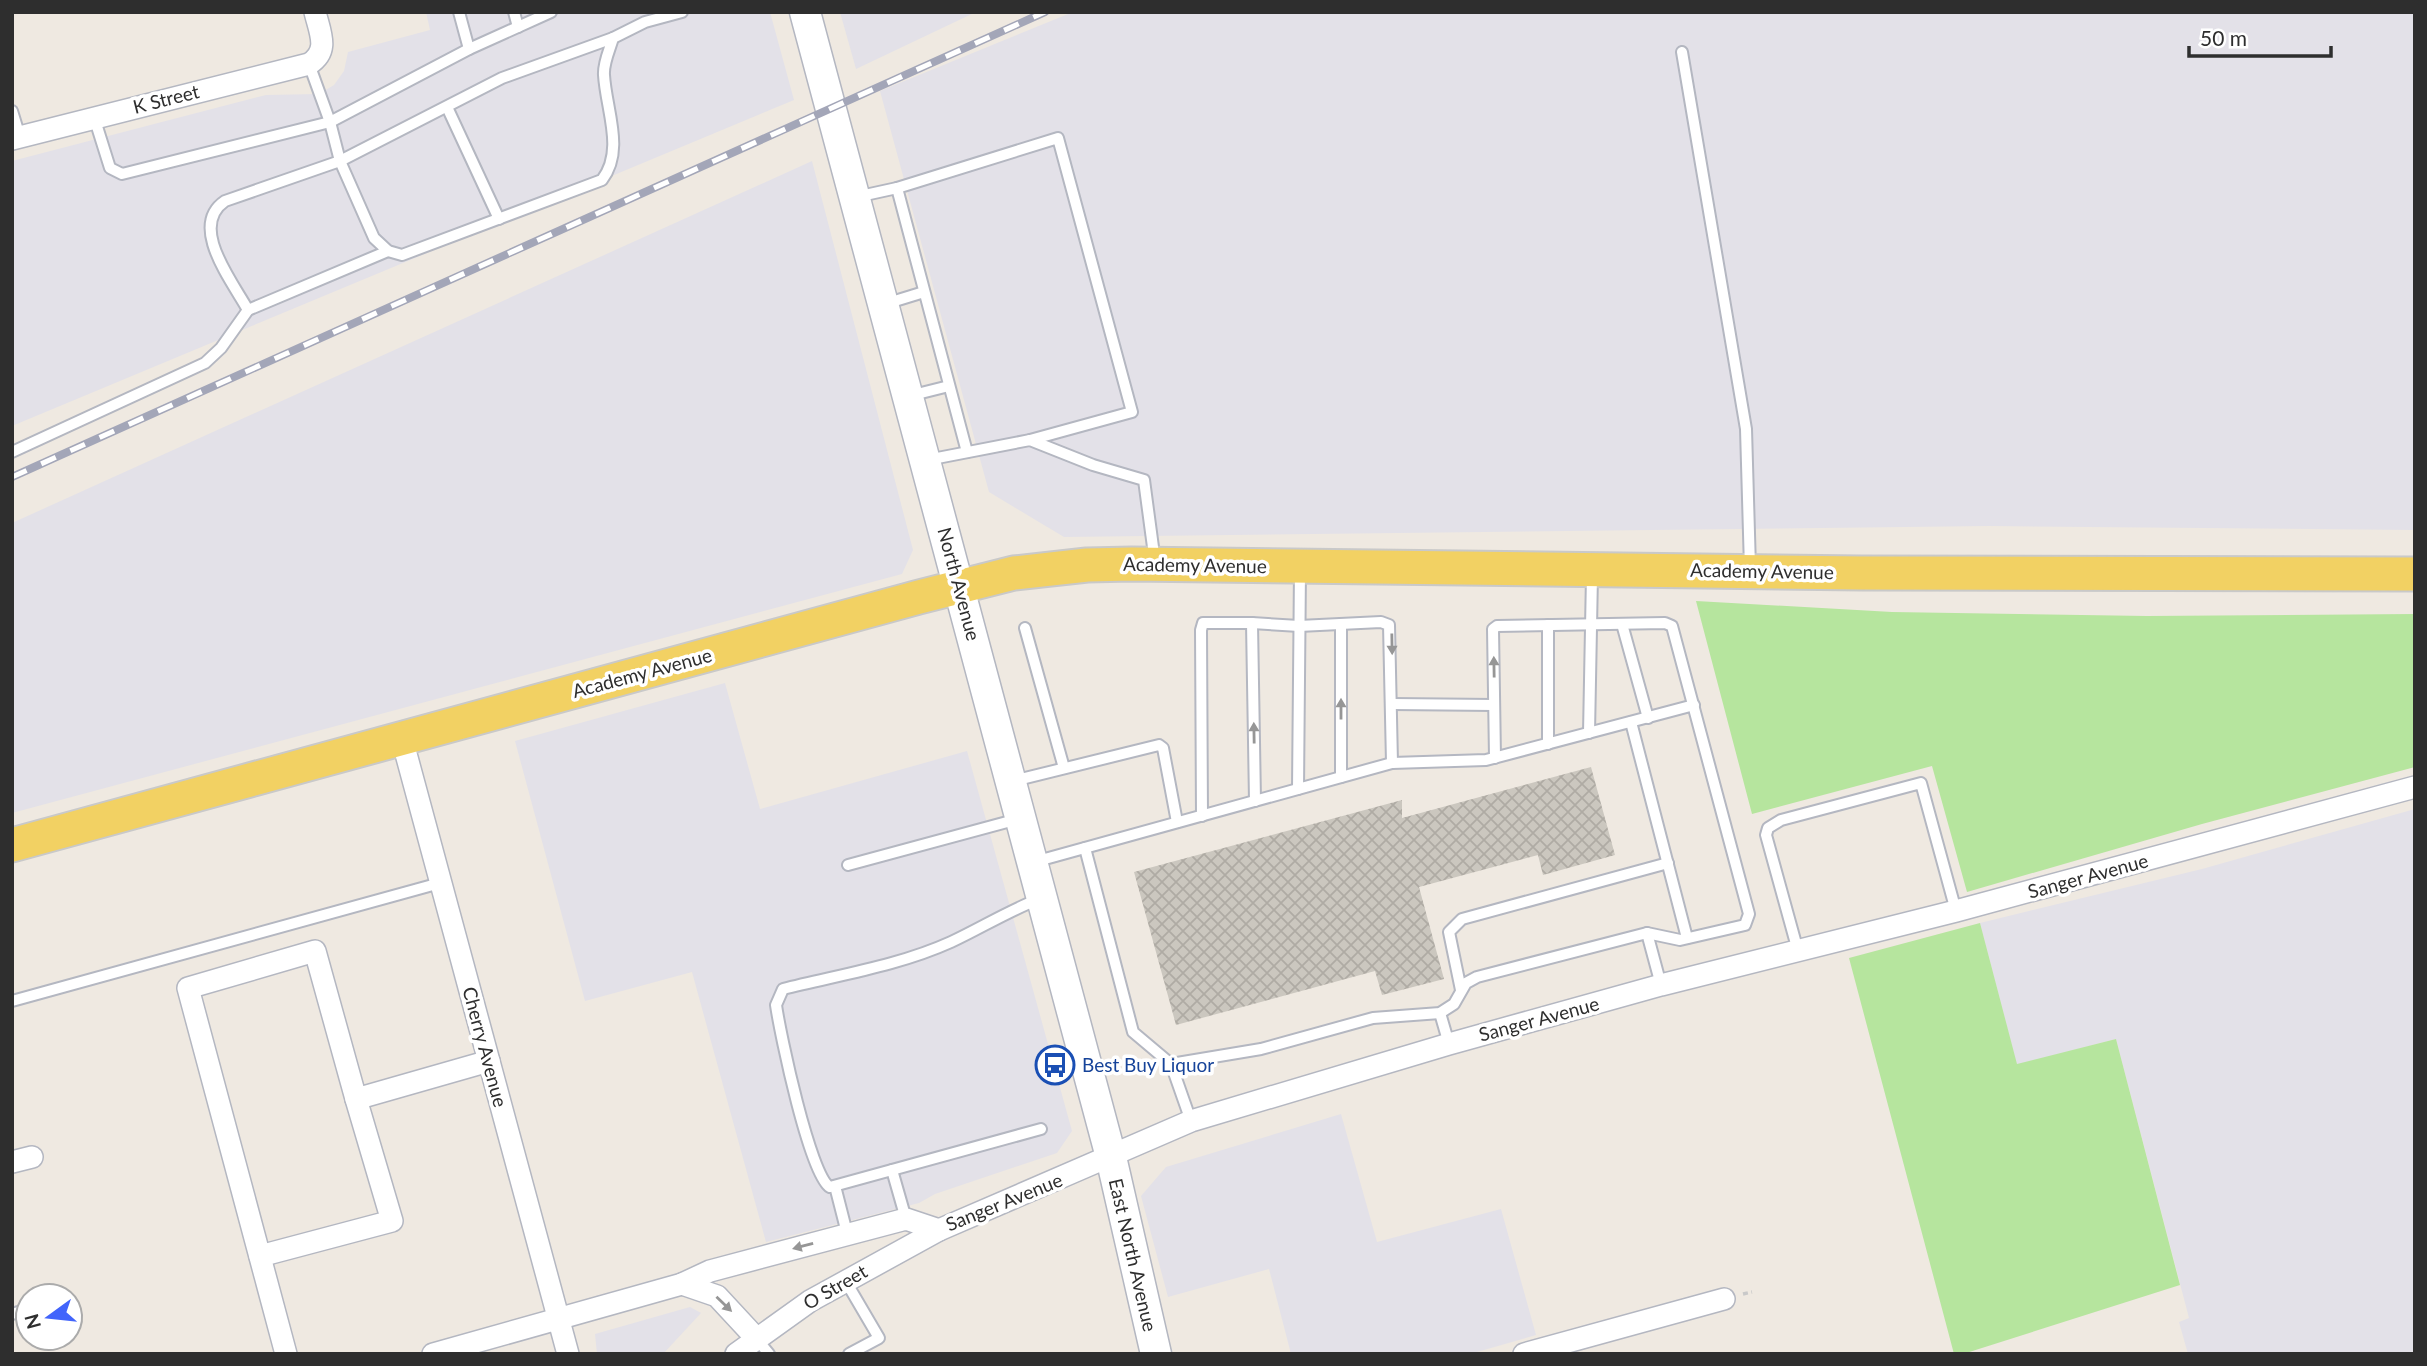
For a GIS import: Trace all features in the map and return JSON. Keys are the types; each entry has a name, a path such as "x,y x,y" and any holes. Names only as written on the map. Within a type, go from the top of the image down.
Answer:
{"main road":[{"name":"Academy Avenue","path":"12,845 960,586 1035,570 1087,565 1155,565 2415,574"}],"street":[{"path":"314,12 323,45 314,61"},
{"name":"North Avenue","path":"805,12 927,460 1111,1157"},
{"name":"K Street","path":"16,138 314,61"},
{"name":"Cherry Avenue","path":"402,739 568,1354"},
{"name":"Sanger Avenue","path":"906,1219 939,1230 1191,1121 1448,1044 1661,985 1956,911 2415,787"},
{"path":"260,1256 392,1221 315,951 188,988 286,1354"},
{"path":"356,1099 489,1061"},
{"name":"East North Avenue","path":"1111,1157 1153,1353"},
{"path":"433,1354 682,1284 709,1271 906,1219"},
{"name":"O Street","path":"736,1354 762,1346 845,1280 939,1230"},
{"path":"682,1284 717,1296 762,1346"},
{"path":"1524,1354 1724,1299"}],"lane":[{"path":"459,12 469,49"},
{"path":"514,12 518,27"},
{"path":"94,117 110,168 122,174 330,122 469,49 551,12"},
{"path":"248,310 213,244 209,223 214,208 225,201 340,161 502,78 613,38 645,22 682,12"},
{"path":"314,61 340,161 374,238 388,251 402,255 414,253 602,180 612,167 615,151 604,72 613,38"},
{"path":"1682,52 1746,429 1750,570"},
{"path":"447,107 499,219"},
{"path":"12,110 16,138"},
{"path":"856,197 897,188 1058,138 1132,412 1030,440 927,460"},
{"path":"897,188 967,452"},
{"path":"12,452 205,363 221,348 248,310 388,251"},
{"path":"885,304 924,292"},
{"path":"909,396 949,386"},
{"path":"1030,440 1143,480 1155,565"},
{"path":"1298,789 1300,567"},
{"path":"1588,733 1592,568"},
{"path":"1202,816 1200,630 1203,622 1299,626 1381,622 1389,625 1392,763"},
{"path":"1252,623 1255,801"},
{"path":"1171,1064 1261,1049 1373,1018 1440,1013 1454,1004 1461,990 1477,977 1647,933 1665,939 1687,938 1745,925 1749,914 1672,626 1665,623 1497,626 1493,629 1495,758"},
{"path":"1340,777 1341,624"},
{"path":"1622,624 1648,718"},
{"path":"1548,625 1548,744"},
{"path":"1025,628 1063,768"},
{"path":"1392,704 1494,705"},
{"path":"1032,863 1392,763 1495,758 1695,705"},
{"path":"1631,722 1687,938"},
{"path":"1011,782 1159,745 1163,748 1177,822"},
{"path":"1798,951 1766,835 1768,828 1781,820 1921,783 1956,911"},
{"path":"848,865 1021,818"},
{"path":"1085,848 1133,1032 1171,1064 1191,1121"},
{"path":"1461,990 1449,932 1462,919 1668,863"},
{"path":"12,1001 440,883"},
{"path":"1041,898 1000,915 950,942 907,957 783,989 776,1004 779,1026 811,1151 824,1184 835,1186 1041,1129"},
{"path":"1647,933 1661,985"},
{"path":"1440,1013 1448,1044"},
{"path":"892,1170 906,1219"},
{"path":"835,1186 847,1234"},
{"path":"845,1280 879,1338 849,1354"}],"shaded area":[{"path":"426,12 770,12 794,100 12,426 12,161 266,95 319,94 334,85 344,71 348,52 430,30"},
{"path":"840,12 976,12 856,69"},
{"path":"1073,12 2415,12 2415,530 1989,526 1064,537 989,492 880,91"},
{"path":"812,161 913,550 902,574 12,813 12,523"},
{"path":"725,683 760,809 967,751 1072,1131 1057,1153 935,1194 919,1203 766,1242 692,972 585,1001 515,741"},
{"path":"2415,809 2415,1354 2188,1354 2179,1322 2189,1318 2116,1039 2017,1065 1980,923 2202,869"},
{"path":"1341,1114 1377,1242 1501,1209 1536,1335 1470,1354 1291,1354 1269,1269 1168,1297 1141,1196 1166,1167"},
{"path":"690,1307 701,1313 663,1354 597,1354 595,1334"}],"green space":[{"path":"1696,601 1892,612 2147,616 2415,614 2415,767 2202,824 1967,892 1932,766 1752,814"},
{"path":"1980,923 2017,1064 2116,1039 2180,1285 1963,1354 1954,1354 1849,958"}],"building":[{"path":"1591,767 1615,855 1543,875 1538,855 1419,887 1444,979 1382,995 1375,971 1176,1025 1134,872 1402,800 1402,818"}],"railway":[{"path":"12,477 1045,12"}],"place":[{"name":"Best Buy Liquor","path":"1055,1065"}]}
